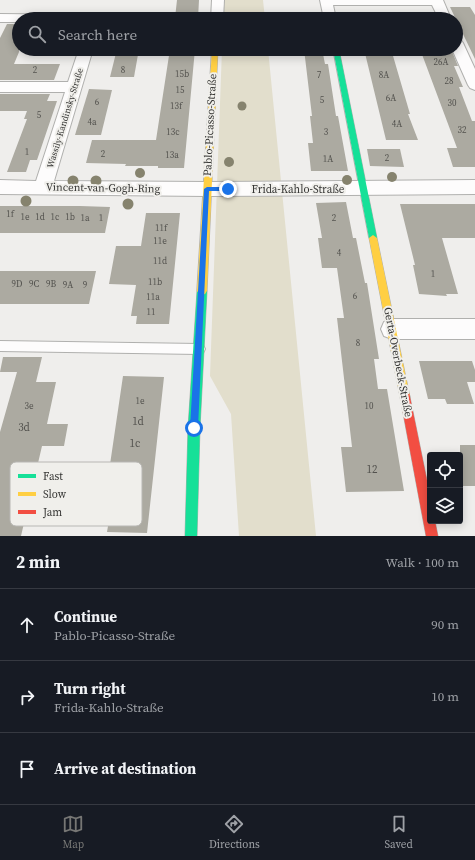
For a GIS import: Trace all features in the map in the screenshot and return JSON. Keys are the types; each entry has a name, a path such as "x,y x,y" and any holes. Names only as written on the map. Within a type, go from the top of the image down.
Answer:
{"street":[{"path":"217,12 218,0"},
{"path":"328,12 326,1 437,1 442,12"},
{"path":"0,18 12,18"},
{"name":"Wassily-Kandinsky-Straße","path":"43,187 84,56"},
{"name":"Pablo-Picasso-Straße","path":"191,536 194,428 215,56"},
{"path":"337,56 364,188"},
{"path":"462,56 475,85"},
{"path":"0,87 74,87"},
{"name":"Vincent-van-Gogh-Ring","path":"0,187 207,189"},
{"name":"Frida-Kahlo-Straße","path":"207,189 475,187"},
{"name":"Gerta-Overbeck-Straße","path":"364,188 432,536"},
{"path":"392,329 475,329"}],"lane":[{"path":"0,346 199,349"}],"shaded area":[{"path":"224,0 263,0 264,12 223,12"},
{"path":"222,56 269,56 316,536 239,536 231,414 210,376"}],"building":[{"path":"177,0 199,0 198,12 176,12"},
{"path":"450,7 470,7 475,15 475,59 463,34 463,12 452,12"},
{"path":"7,24 12,24 12,56 17,56 14,64 60,64 54,80 0,80 0,38"},
{"path":"115,56 138,56 134,77 110,77"},
{"path":"169,56 194,56 184,168 158,168 158,166 125,166 126,164 86,163 92,140 156,140"},
{"path":"305,56 323,56 325,64 328,64 336,116 338,116 348,171 311,171 308,143 313,143 310,116 312,116"},
{"path":"366,56 393,56 410,114 408,114 418,140 386,140"},
{"path":"423,56 454,56 458,66 454,66 463,87 459,87 472,121 475,121 475,167 453,167 447,148 457,148"},
{"path":"89,89 112,90 101,135 75,135"},
{"path":"0,94 50,94 47,101 57,101 37,160 30,160 26,172 7,172 27,119 24,119 27,111 0,111"},
{"path":"367,149 400,149 404,167 370,166"},
{"path":"346,202 353,238 356,238 365,283 367,283 379,359 374,359 378,389 387,389 404,491 346,492 341,447 352,447 337,318 344,318 337,268 322,268 318,238 322,238 316,203"},
{"path":"400,204 475,204 475,238 442,238 458,294 446,294 447,296 419,294 413,265 415,265"},
{"path":"0,206 110,207 105,233 0,233"},
{"path":"146,213 180,213 169,324 136,324 137,316 131,316 136,285 109,284 116,246 141,246"},
{"path":"0,271 96,271 89,304 0,304"},
{"path":"3,357 42,357 36,382 56,382 47,424 68,424 64,446 42,446 38,462 10,462 10,526 23,526 21,536 0,536 0,432 17,372 0,372"},
{"path":"419,361 472,361 475,370 475,382 467,382 474,404 447,404 445,399 428,399"},
{"path":"123,376 164,377 147,533 107,532 108,526 142,526 142,462 110,462"},
{"path":"460,445 475,445 475,486 463,486 463,452 460,452"}],"traffic: fast":[{"path":"337,56 373,238"},
{"path":"191,536 194,428 202,291"}],"traffic: slow":[{"path":"202,291 215,56"},
{"path":"373,238 405,397"}],"traffic: jam":[{"path":"405,397 432,536"}],"route":[{"path":"194,428 207,189 228,189"}]}
